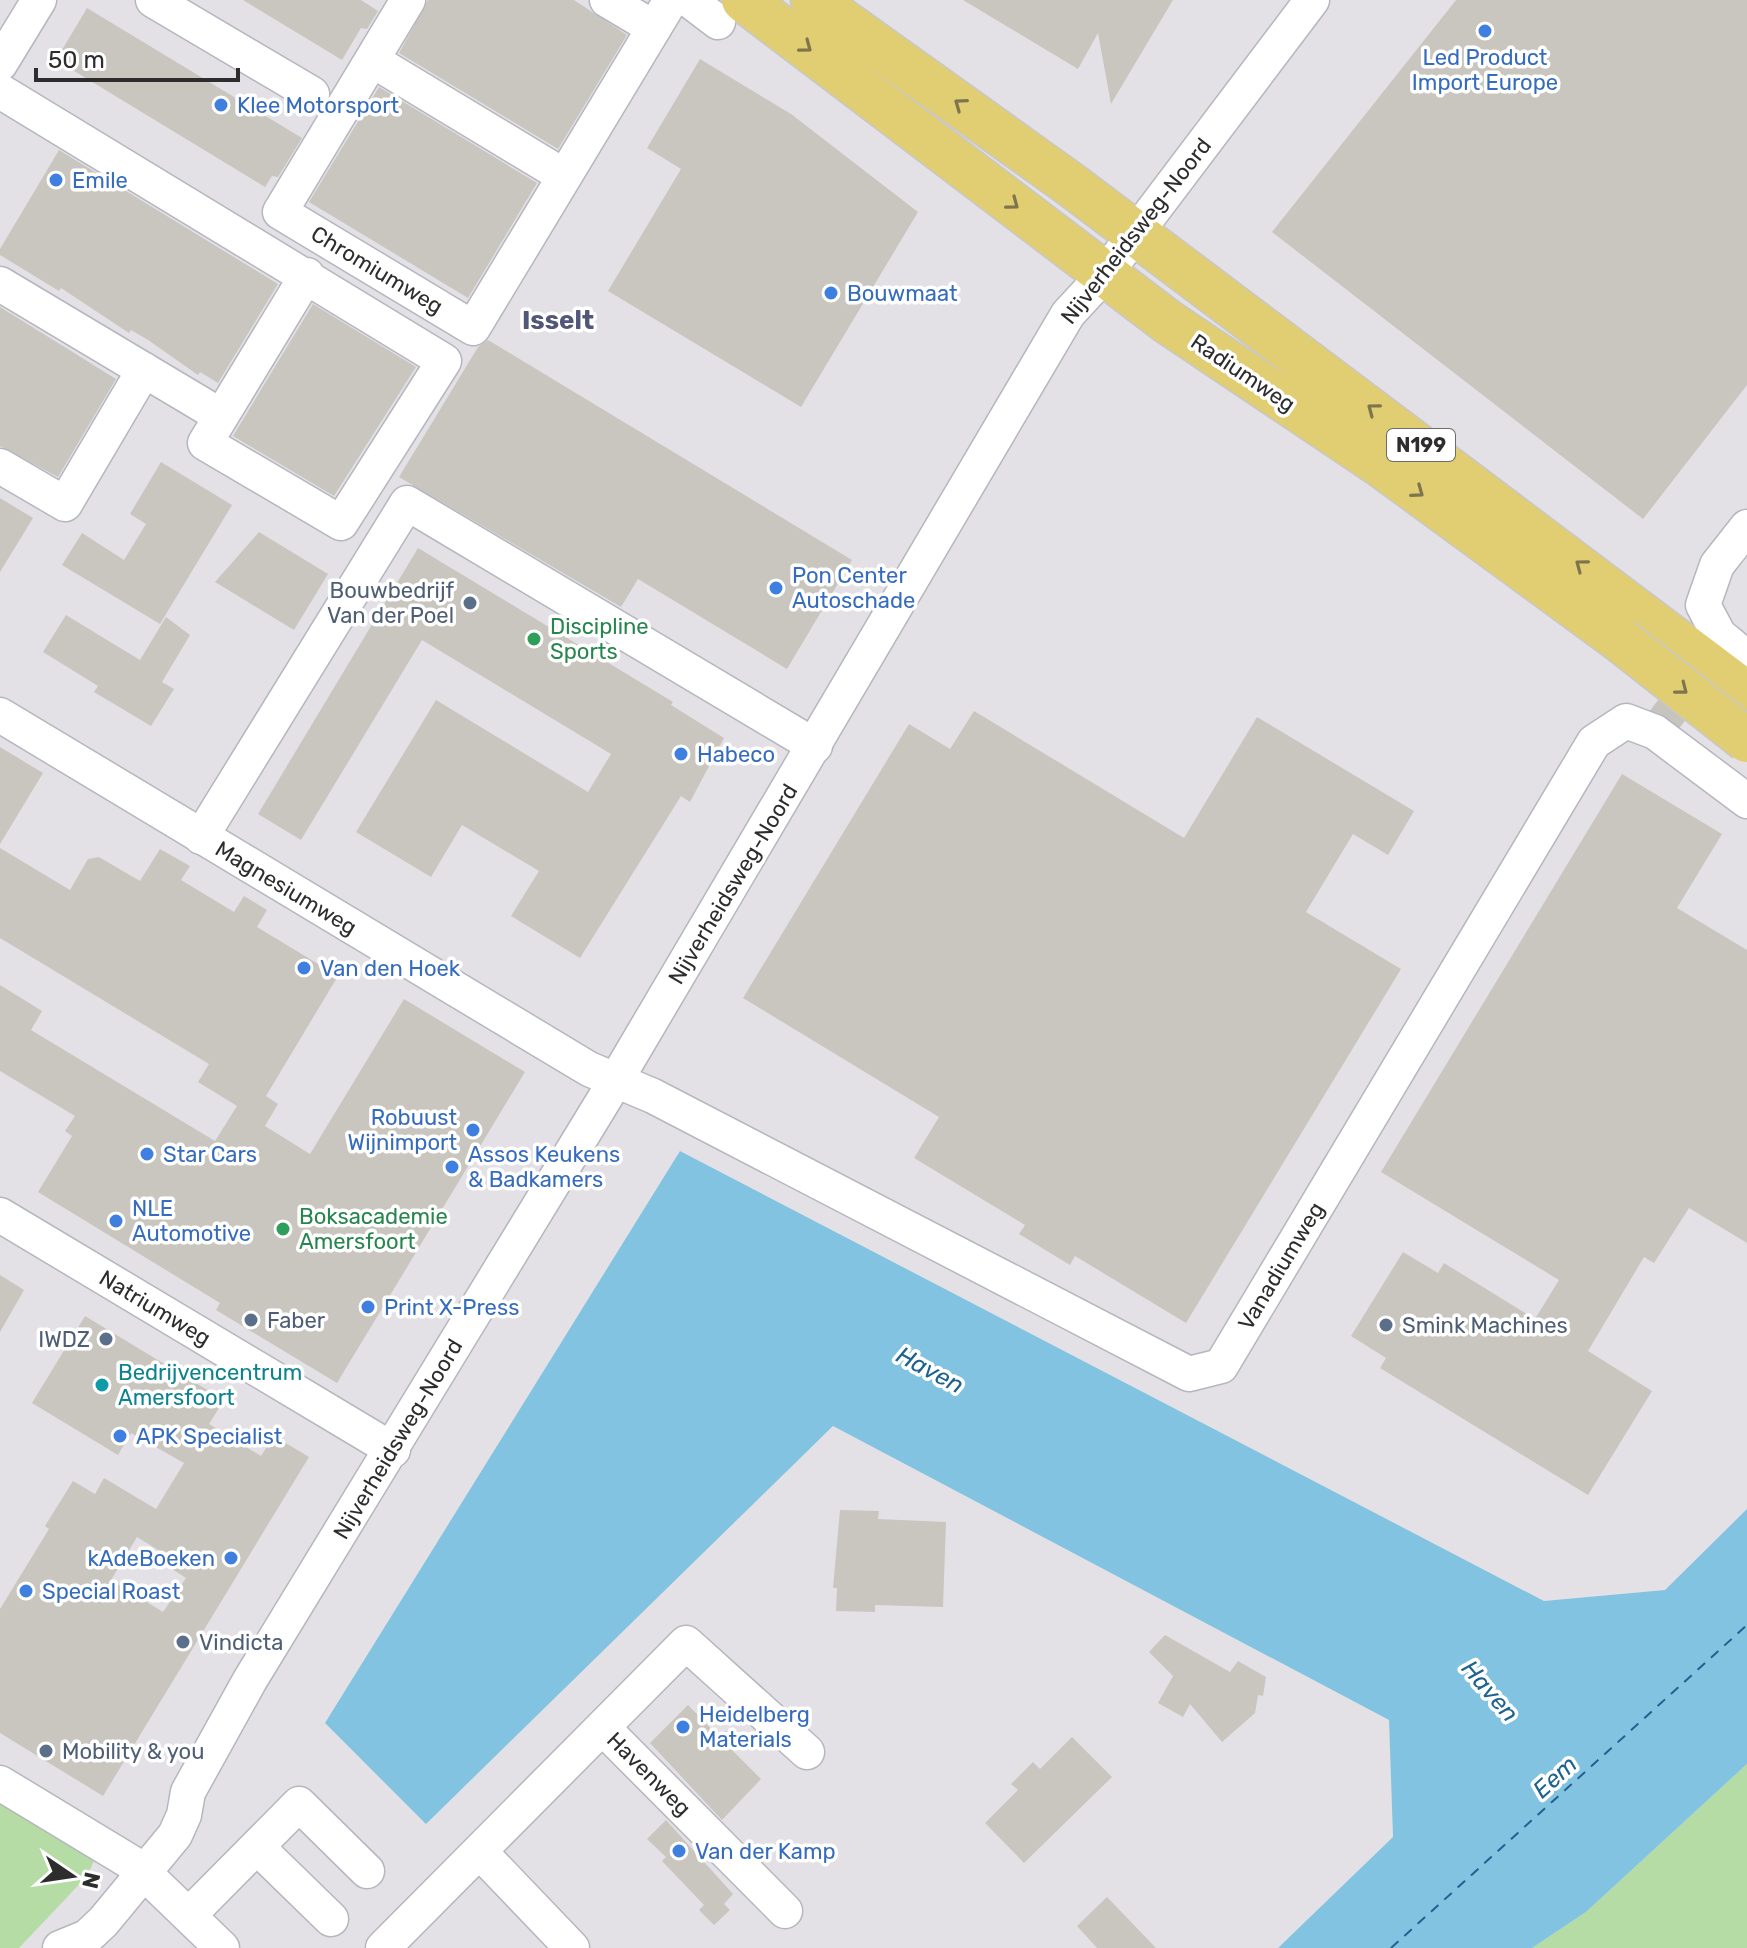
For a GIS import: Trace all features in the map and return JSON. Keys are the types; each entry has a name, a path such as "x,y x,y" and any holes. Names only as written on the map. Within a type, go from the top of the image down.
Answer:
{"main road":[{"name":"Radiumweg","path":"813,0 1197,279 1632,626 1747,740"},
{"name":"Radiumweg","path":"731,11 1105,274 1168,322 1381,465 1632,626 1747,694"}],"street":[{"path":"0,64 39,0"},
{"path":"153,0 312,94"},
{"name":"Chromiumweg","path":"408,0 280,212 473,328 662,14 607,0"},
{"path":"689,0 731,11"},
{"name":"Nijverheidsweg-Noord","path":"59,1948 79,1912 137,1867 168,1807 188,1792 250,1680 616,1080 1068,314 1105,274 1312,0"},
{"path":"372,60 564,176"},
{"path":"0,91 307,275 444,361 341,523 205,443 307,275"},
{"path":"0,284 221,416"},
{"path":"0,466 65,504 144,370"},
{"path":"201,837 407,503 815,746"},
{"path":"1747,527 1717,565 1703,605 1719,635 1747,658"},
{"name":"Magnesiumweg","path":"0,715 589,1069 616,1080"},
{"name":"Vanadiumweg","path":"616,1080 1189,1374 1221,1366 1594,742 1626,721 1655,732 1747,801"},
{"name":"Natriumweg","path":"0,1215 393,1450"},
{"path":"603,1728 686,1643 807,1752"},
{"name":"Havenweg","path":"383,1948 603,1728 785,1911"},
{"path":"0,1783 137,1867 190,1914 222,1948"},
{"path":"190,1914 299,1804 367,1871"},
{"path":"257,1847 331,1919"},
{"path":"481,1853 572,1948"}],"shaded area":[{"path":"0,0 1747,0 1747,1509 1665,1590 1544,1601 680,1151 325,1723 427,1823 833,1426 1389,1720 1393,1837 1278,1948 0,1948"}],"green space":[{"path":"1747,1764 1747,1948 1532,1948 1586,1912"},
{"path":"0,1792 94,1860 88,1875 19,1948 0,1948"}],"water":[{"path":"680,1151 1544,1601 1665,1590 1747,1509 1747,1764 1586,1912 1532,1948 1278,1948 1393,1837 1389,1720 833,1426 426,1824 325,1723"}],"building":[{"path":"243,0 361,0 378,11 367,29 361,28 342,60"},
{"path":"428,0 574,0 627,35 558,149 399,53"},
{"path":"963,0 1173,0 1111,104 1098,33 1078,69"},
{"path":"1456,0 1747,0 1747,385 1643,519 1272,232"},
{"path":"87,8 302,138 278,177 272,176 265,187 56,60"},
{"path":"700,59 791,114 918,212 801,407 608,291 681,169 647,148"},
{"path":"379,87 537,183 468,298 309,202"},
{"path":"59,150 278,284 218,383 200,372 198,375 148,340 131,330 129,333 61,288 59,291 0,255 0,249"},
{"path":"313,304 416,367 334,496 233,436"},
{"path":"0,307 116,379 58,477 0,446"},
{"path":"488,340 852,560 787,669 638,579 621,607 399,477 478,347"},
{"path":"161,462 232,505 160,624 62,565 82,533 124,560 146,524 130,514"},
{"path":"0,498 33,518 0,572"},
{"path":"259,532 328,574 294,630 215,582"},
{"path":"418,548 673,702 671,705 724,738 690,802 681,796 580,958 511,916 539,871 462,825 431,877 356,832 436,700 588,792 611,754 422,640 301,840 258,814"},
{"path":"66,615 140,660 166,617 190,635 162,682 174,689 151,726 94,692 98,686 43,652"},
{"path":"974,711 1184,838 1257,717 1414,811 1388,855 1353,834 1306,912 1401,969 1186,1323 1075,1256 1070,1265 1019,1234 1025,1225 914,1158 939,1117 743,998 909,724 950,749"},
{"path":"0,747 43,773 0,844"},
{"path":"1622,774 1722,834 1677,908 1747,950 1747,1243 1689,1208 1654,1263 1644,1257 1588,1351 1652,1391 1588,1495 1380,1368 1386,1358 1351,1336 1403,1252 1438,1273 1444,1263 1535,1319 1559,1280 1381,1172"},
{"path":"0,848 70,890 88,859 99,857 140,881 160,849 190,866 181,880 234,912 244,896 267,910 257,927 338,976 266,1096 278,1104 265,1126 310,1154 404,999 525,1072 337,1383 216,1310 220,1303 38,1192 72,1136 65,1131 75,1116 0,1071 0,985 42,1011 31,1030 215,1141 237,1106 198,1082 209,1064 0,938"},
{"path":"0,1275 24,1290 0,1332"},
{"path":"85,1316 224,1400 209,1424 261,1456 274,1436 309,1457 103,1796 0,1733 0,1609 49,1529 45,1526 73,1481 95,1494 104,1478 156,1509 184,1463 131,1433 118,1455 32,1403","holes":["137,1537 176,1561 172,1569 186,1578 163,1612 111,1580"]},
{"path":"840,1510 879,1511 878,1519 946,1522 943,1607 875,1605 875,1612 836,1611 837,1588 833,1588"},
{"path":"1165,1635 1230,1672 1238,1661 1266,1677 1263,1696 1258,1695 1255,1713 1222,1742 1190,1704 1183,1717 1158,1703 1173,1676 1149,1652"},
{"path":"688,1705 716,1734 727,1731 732,1735 736,1740 733,1751 761,1779 722,1820 650,1743"},
{"path":"1072,1737 1112,1777 1024,1863 985,1823 1018,1790 1011,1784 1033,1762 1040,1769"},
{"path":"666,1820 733,1894 724,1904 730,1910 714,1925 699,1910 704,1905 662,1861 666,1857 647,1839"},
{"path":"1107,1897 1156,1948 1097,1948 1077,1926"}],"ferry route":[{"path":"1391,1948 1747,1625"}],"tunnel":[{"path":"1655,732 1687,690 1705,704"}],"place":[{"name":"Led Product Import Europe","path":"1485,31"},
{"name":"Klee Motorsport","path":"221,105"},
{"name":"Emile","path":"56,180"},
{"name":"Bouwmaat","path":"831,293"},
{"name":"Pon Center Autoschade","path":"776,588"},
{"name":"Bouwbedrijf Van der Poel","path":"470,603"},
{"name":"Discipline Sports","path":"534,639"},
{"name":"Habeco","path":"681,754"},
{"name":"Van den Hoek","path":"304,968"},
{"name":"Robuust Wijnimport","path":"473,1130"},
{"name":"Star Cars","path":"147,1154"},
{"name":"Assos Keukens & Badkamers","path":"452,1167"},
{"name":"NLE Automotive","path":"116,1221"},
{"name":"Boksacademie Amersfoort","path":"283,1229"},
{"name":"Print X-Press","path":"368,1307"},
{"name":"Faber","path":"251,1320"},
{"name":"Smink Machines","path":"1386,1325"},
{"name":"IWDZ","path":"106,1339"},
{"name":"Bedrijvencentrum Amersfoort","path":"102,1385"},
{"name":"APK Specialist","path":"120,1436"},
{"name":"kAdeBoeken","path":"231,1558"},
{"name":"Special Roast","path":"26,1591"},
{"name":"Vindicta","path":"183,1642"},
{"name":"Heidelberg Materials","path":"683,1727"},
{"name":"Mobility & you","path":"46,1751"},
{"name":"Van der Kamp","path":"679,1851"}],"district":[{"name":"Isselt","path":"558,320"}],"water label":[{"name":"Haven","path":"930,1370"},
{"name":"Haven","path":"1490,1691"},
{"name":"Eem","path":"1555,1777"}]}
